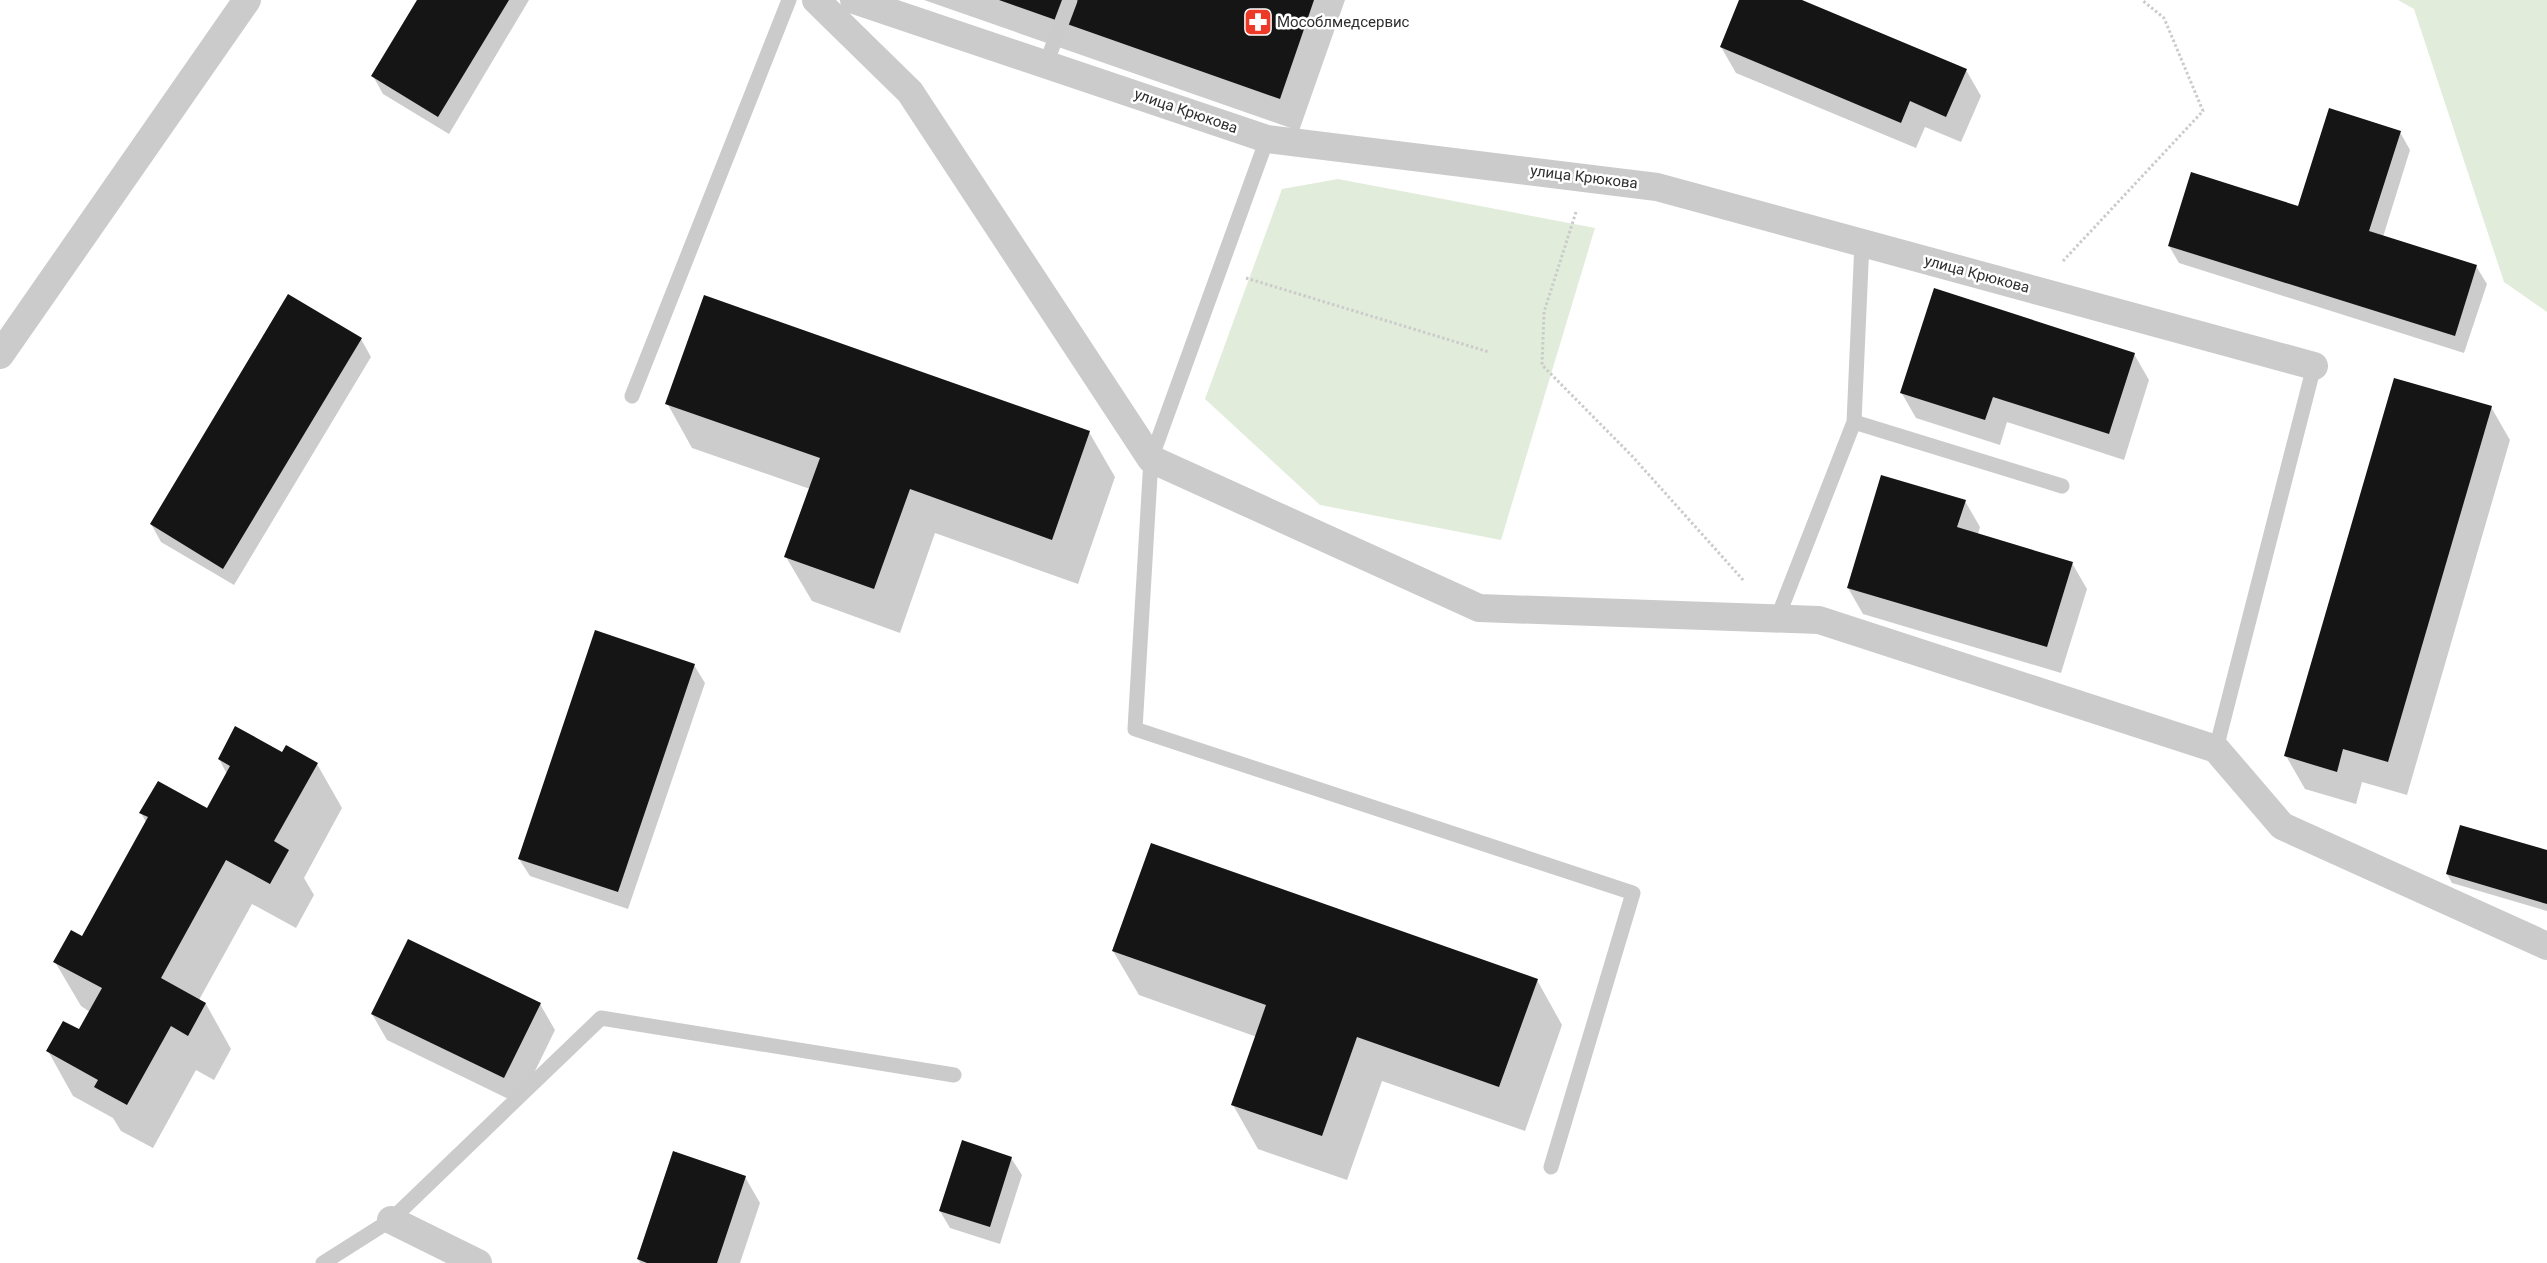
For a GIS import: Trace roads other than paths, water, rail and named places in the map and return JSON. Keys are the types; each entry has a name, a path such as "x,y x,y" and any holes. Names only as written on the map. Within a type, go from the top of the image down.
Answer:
{"street":[{"path":"0,355 247,0"},
{"path":"816,0 910,92 1151,460 1479,608 1819,620 2216,749 2282,826 2547,946"},
{"name":"улица Крюкова","path":"854,0 1267,138 1657,186 2314,366"},
{"path":"391,1220 478,1263"}],"lane":[{"path":"632,396 789,0"},
{"path":"1046,64 1070,0"},
{"path":"1267,138 1151,460 1135,729 1634,893 1551,1167"},
{"path":"1777,619 1854,422 1862,242"},
{"path":"2216,749 2314,366"},
{"path":"1854,422 2062,486"},
{"path":"322,1263 391,1220 601,1018 954,1075"}],"place":[{"name":"Мособлмедсервис","path":"1258,22"}]}
